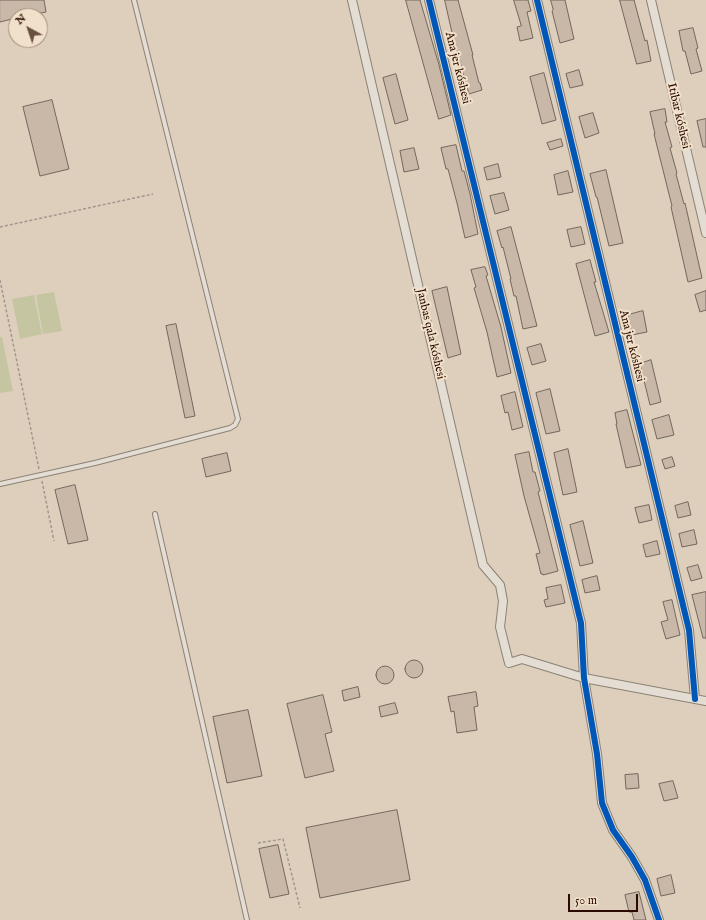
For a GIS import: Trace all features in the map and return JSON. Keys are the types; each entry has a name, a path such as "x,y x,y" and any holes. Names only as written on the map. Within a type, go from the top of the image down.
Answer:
{"street":[{"name":"Janbas qala kóshesi","path":"352,0 484,565 500,585 503,602 500,627 509,663 522,659 584,678"},
{"name":"Ana jer kóshesi","path":"429,0 581,623 584,678 597,754 602,803 613,830 632,857 645,880 659,920"},
{"name":"Ana jer kóshesi","path":"537,0 689,630 695,699"},
{"name":"Itibar kóshesi","path":"651,0 706,232"},
{"path":"584,678 706,701"}],"lane":[{"path":"0,484 95,463 230,428 235,425 238,419 134,0"},
{"path":"155,514 247,920"}],"path":[{"path":"0,227 154,194"},
{"path":"0,280 54,542"},
{"path":"258,843 283,838 300,908"}],"green space":[{"path":"54,292 62,331 43,334 36,295"},
{"path":"34,295 42,334 20,339 12,299"},
{"path":"0,337 2,337 13,391 0,393"}],"building":[{"path":"0,0 44,0 45,8 8,8 8,20 0,22"},
{"path":"406,0 420,0 439,65 451,115 439,119"},
{"path":"445,0 458,0 482,90 469,94 453,37"},
{"path":"514,0 528,0 531,11 527,12 533,38 520,41 517,27 521,26"},
{"path":"551,0 565,0 574,39 560,43 552,11"},
{"path":"620,0 634,0 645,41 647,40 651,61 637,64"},
{"path":"693,28 698,48 696,49 702,71 691,74 685,51 683,51 679,31"},
{"path":"579,70 583,85 570,88 566,74"},
{"path":"544,73 556,120 542,124 530,77"},
{"path":"396,74 408,120 395,124 383,78"},
{"path":"52,100 69,169 40,176 23,107"},
{"path":"665,109 667,122 665,122 672,147 670,148 684,204 685,203 702,278 688,282 650,112"},
{"path":"593,113 599,133 585,138 579,117"},
{"path":"706,119 706,147 703,147 697,121"},
{"path":"561,139 563,146 550,150 547,143"},
{"path":"456,145 462,171 464,171 470,194 478,234 465,238 448,169 446,169 441,148"},
{"path":"414,148 419,169 404,172 400,151"},
{"path":"498,164 501,177 487,180 484,168"},
{"path":"606,170 623,243 609,246 590,174"},
{"path":"568,171 573,192 558,195 554,175"},
{"path":"504,193 509,210 495,214 490,196"},
{"path":"511,227 537,326 523,329 503,247 502,248 497,231"},
{"path":"581,227 585,244 571,247 567,230"},
{"path":"590,260 596,282 594,282 609,332 595,336 576,264"},
{"path":"485,267 488,275 486,276 501,327 511,373 497,377 487,332 474,288 476,287 471,270"},
{"path":"447,287 461,354 448,358 432,291"},
{"path":"706,291 706,310 700,312 695,295"},
{"path":"643,311 647,332 632,335 628,315"},
{"path":"176,324 195,416 185,418 166,326"},
{"path":"541,344 546,361 532,365 527,348"},
{"path":"651,360 661,402 650,405 640,364"},
{"path":"550,389 560,431 546,434 536,393"},
{"path":"515,392 523,427 512,430 508,412 505,413 501,396"},
{"path":"627,410 641,465 626,468 615,413"},
{"path":"669,415 674,435 657,439 652,420"},
{"path":"568,449 577,492 563,495 554,453"},
{"path":"529,452 533,472 535,472 540,491 538,492 558,571 543,575 541,574 536,554 540,553 524,496 515,455"},
{"path":"227,453 231,471 206,477 202,459"},
{"path":"672,457 675,466 665,469 662,460"},
{"path":"75,485 88,540 68,544 55,490"},
{"path":"688,502 691,515 678,518 675,506"},
{"path":"649,505 652,520 639,523 635,508"},
{"path":"583,521 593,563 580,566 570,525"},
{"path":"694,530 697,544 682,547 679,534"},
{"path":"657,541 660,554 646,557 643,545"},
{"path":"698,565 702,578 691,581 687,568"},
{"path":"597,576 600,590 585,593 582,580"},
{"path":"561,585 565,603 546,607 544,600 548,599 546,588"},
{"path":"706,592 706,638 703,638 692,595"},
{"path":"672,600 680,635 666,639 661,622 668,620 663,602"},
{"path":"414,660 420,663 423,669 420,675 414,678 408,675 405,669 408,663"},
{"path":"385,666 391,669 394,675 391,681 385,684 379,681 376,675 379,669"},
{"path":"358,687 360,697 344,701 342,691"},
{"path":"476,692 478,706 474,707 477,730 457,733 454,711 451,712 448,697"},
{"path":"323,695 332,732 325,734 334,771 305,778 287,704"},
{"path":"395,703 398,713 381,717 379,707"},
{"path":"248,710 262,776 227,783 213,717"},
{"path":"638,774 639,788 626,789 625,775"},
{"path":"673,781 678,798 664,801 659,784"},
{"path":"397,810 410,880 320,898 306,828"},
{"path":"278,845 289,894 270,898 259,849"},
{"path":"671,875 675,893 661,896 657,879"},
{"path":"639,892 646,920 634,920 632,912 629,912 625,895"}],"cycle path":[{"path":"429,0 581,623 584,678 597,754 602,803 613,830 632,857 645,880 659,920"},
{"path":"537,0 689,630 695,699"}]}
